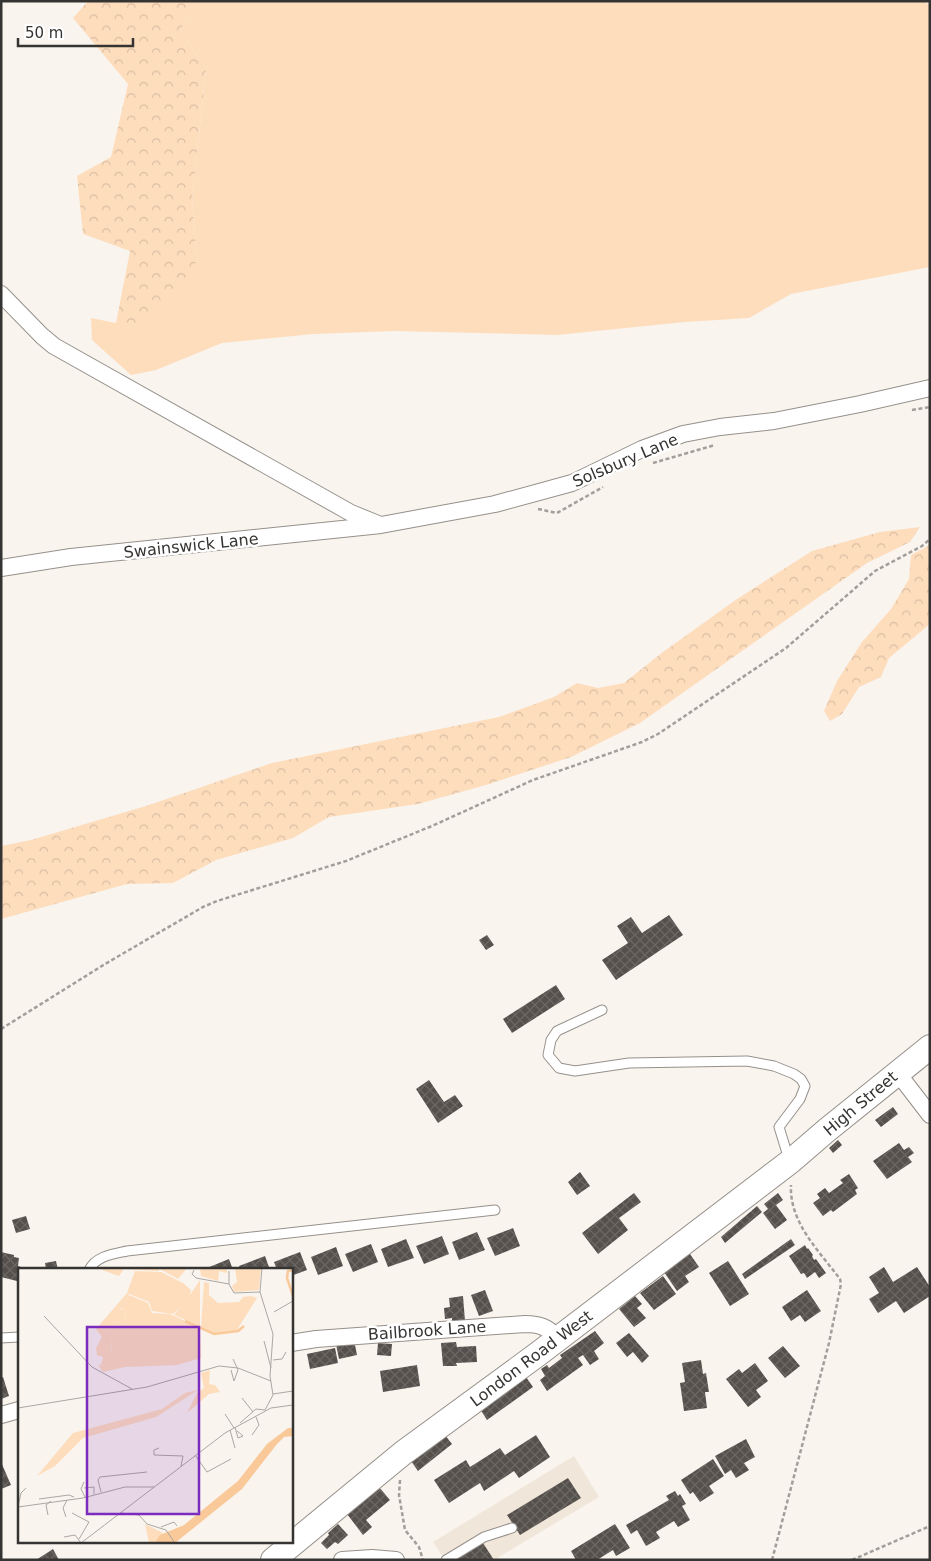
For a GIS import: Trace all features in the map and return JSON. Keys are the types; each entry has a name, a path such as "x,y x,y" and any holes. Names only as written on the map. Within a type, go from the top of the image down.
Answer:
{"street":[{"path":"1,294 54,346 351,513 381,525"},
{"name":"Solsbury Lane","path":"381,525 495,504 572,483 642,449 683,434 720,427 774,421 930,388"},
{"name":"Swainswick Lane","path":"1,568 71,557 381,525"},
{"name":"High Street","path":"787,1173 827,1130 930,1047"},
{"path":"897,1072 930,1114"},
{"name":"London Road West","path":"280,1558 403,1453 558,1338 787,1173"},
{"name":"Bailbrook Lane","path":"292,1343 316,1339 525,1324 538,1324 548,1328 558,1338"},
{"path":"1,1415 18,1410"},
{"path":"342,1560 372,1558 396,1560"}],"lane":[{"path":"602,1010 557,1030 551,1040 548,1055 559,1068 575,1071 629,1063 748,1061 774,1066 801,1079 804,1086 800,1099 779,1127 788,1153 787,1173"},
{"path":"89,1268 108,1254 127,1251 495,1210"},
{"path":"1,1338 18,1337"},
{"path":"446,1560 484,1537 512,1528"}],"path":[{"path":"905,410 930,407"},
{"path":"648,464 723,443"},
{"path":"556,513 607,485"},
{"path":"1,1028 203,907 346,861 432,826 533,780 642,742 658,734 786,648 876,571 922,546 930,539"},
{"path":"772,1560 829,1343 841,1284 840,1278 806,1233 798,1219 793,1207 787,1173"},
{"path":"403,1453 406,1466 400,1477 400,1504 405,1530 419,1547 423,1560"},
{"path":"852,1560 930,1526"}],"shaded area":[{"path":"574,1456 599,1497 499,1557 500,1560 445,1560 433,1542"}],"green space":[{"path":"88,1 200,1 180,30 206,69 192,200 197,260 175,300 145,326 116,323 130,251 83,234 77,176 111,157 128,84 73,18"},
{"path":"200,1 924,1 930,6 930,267 791,294 749,318 685,322 557,335 394,331 314,334 222,343 156,370 131,375 92,340 91,318 116,323 197,260 192,200 206,69 180,30"},
{"path":"920,527 910,542 867,563 640,723 571,757 486,785 418,804 329,817 293,838 216,860 173,883 127,884 1,919 1,846 31,840 146,806 272,763 499,717 554,697 577,683 598,688 624,683 663,652 737,599 812,551 880,532"},
{"path":"930,545 930,624 889,658 881,677 859,687 842,714 830,721 824,711 837,681 862,642 891,609 909,579 911,555"}],"building":[{"path":"669,915 683,935 616,980 602,960 628,943 617,926 631,917 642,933"},
{"path":"487,935 494,945 486,950 479,940"},
{"path":"556,985 565,999 512,1033 503,1019"},
{"path":"429,1080 444,1102 455,1095 463,1106 438,1123 416,1089"},
{"path":"893,1107 898,1114 881,1127 875,1120"},
{"path":"838,1140 842,1145 833,1153 829,1148"},
{"path":"899,1143 904,1150 909,1147 914,1153 908,1157 912,1162 887,1179 873,1161"},
{"path":"580,1172 590,1186 577,1195 568,1182"},
{"path":"849,1174 858,1188 855,1190 857,1194 833,1212 831,1210 823,1216 813,1203 820,1198 817,1194 825,1188 829,1193 843,1183 840,1180"},
{"path":"634,1193 641,1202 619,1218 628,1230 598,1254 582,1233"},
{"path":"778,1193 783,1200 776,1205 787,1220 775,1229 763,1213 768,1209 764,1204"},
{"path":"757,1206 762,1212 725,1243 721,1237"},
{"path":"26,1216 30,1229 16,1233 12,1220"},
{"path":"513,1228 520,1246 495,1256 487,1238"},
{"path":"477,1232 485,1250 459,1260 452,1242"},
{"path":"442,1236 449,1254 424,1264 416,1246"},
{"path":"406,1239 414,1258 388,1267 381,1249"},
{"path":"791,1239 795,1245 745,1279 742,1274"},
{"path":"371,1244 378,1262 353,1272 345,1254"},
{"path":"805,1245 813,1255 814,1260 816,1259 826,1273 819,1278 815,1272 807,1278 804,1273 801,1274 789,1256"},
{"path":"336,1247 343,1266 318,1275 311,1257"},
{"path":"1,1252 19,1258 18,1266 24,1268 18,1268 18,1280 1,1277"},
{"path":"300,1252 307,1270 292,1276 292,1268 276,1268 274,1262"},
{"path":"690,1254 699,1267 685,1276 689,1282 677,1291 664,1272"},
{"path":"265,1256 269,1268 240,1268 239,1266"},
{"path":"229,1259 232,1268 207,1268"},
{"path":"56,1261 58,1268 46,1268 45,1263"},
{"path":"728,1261 749,1294 730,1306 709,1273"},
{"path":"884,1267 893,1282 917,1267 930,1287 930,1296 904,1313 896,1301 878,1313 869,1299 879,1293 869,1277"},
{"path":"663,1276 676,1294 654,1310 640,1293"},
{"path":"485,1290 493,1311 479,1316 471,1295"},
{"path":"807,1290 821,1311 805,1322 800,1315 791,1321 782,1307"},
{"path":"463,1296 465,1321 452,1323 452,1318 445,1319 444,1308 450,1307 449,1298"},
{"path":"635,1296 642,1304 637,1308 646,1318 634,1327 619,1309"},
{"path":"595,1331 604,1343 594,1351 599,1359 590,1365 583,1355 578,1358 583,1365 547,1391 540,1380 545,1376 541,1369 547,1365 549,1368 562,1358 560,1355"},
{"path":"629,1333 649,1356 642,1363 633,1352 627,1357 616,1343"},
{"path":"354,1340 357,1355 339,1359 336,1344"},
{"path":"456,1342 457,1347 476,1346 477,1362 456,1363 457,1366 443,1366 441,1343"},
{"path":"378,1343 392,1344 391,1356 377,1355"},
{"path":"783,1346 800,1366 785,1378 768,1358"},
{"path":"335,1348 338,1363 310,1369 307,1354"},
{"path":"701,1360 703,1374 706,1373 709,1392 705,1392 707,1408 684,1411 680,1383 685,1382 682,1363"},
{"path":"755,1363 768,1381 756,1390 761,1397 748,1407 726,1379 739,1369 742,1373"},
{"path":"417,1365 420,1386 383,1392 380,1371"},
{"path":"1,1377 3,1377 9,1396 1,1399"},
{"path":"526,1377 533,1387 487,1420 480,1409"},
{"path":"445,1435 452,1444 418,1471 411,1461"},
{"path":"536,1435 550,1457 519,1478 514,1471 484,1491 480,1483 449,1503 434,1480 466,1460 470,1467 500,1448 505,1455"},
{"path":"746,1439 755,1457 744,1463 749,1470 736,1478 731,1470 725,1474 715,1456"},
{"path":"713,1459 724,1476 709,1486 714,1493 700,1502 693,1492 690,1494 681,1480"},
{"path":"1,1462 11,1485 1,1489"},
{"path":"568,1478 581,1498 520,1535 507,1515"},
{"path":"379,1487 390,1500 366,1520 372,1527 363,1535 347,1514"},
{"path":"675,1491 678,1496 680,1494 686,1504 682,1506 690,1520 678,1527 674,1521 656,1532 660,1538 646,1546 637,1530 631,1534 626,1525 669,1500 666,1496"},
{"path":"338,1524 348,1535 338,1544 335,1542 327,1549 321,1543"},
{"path":"615,1524 630,1548 616,1556 613,1550 597,1560 576,1560 571,1551"},
{"path":"483,1543 494,1560 455,1560"},
{"path":"53,1549 59,1560 36,1560"}]}
